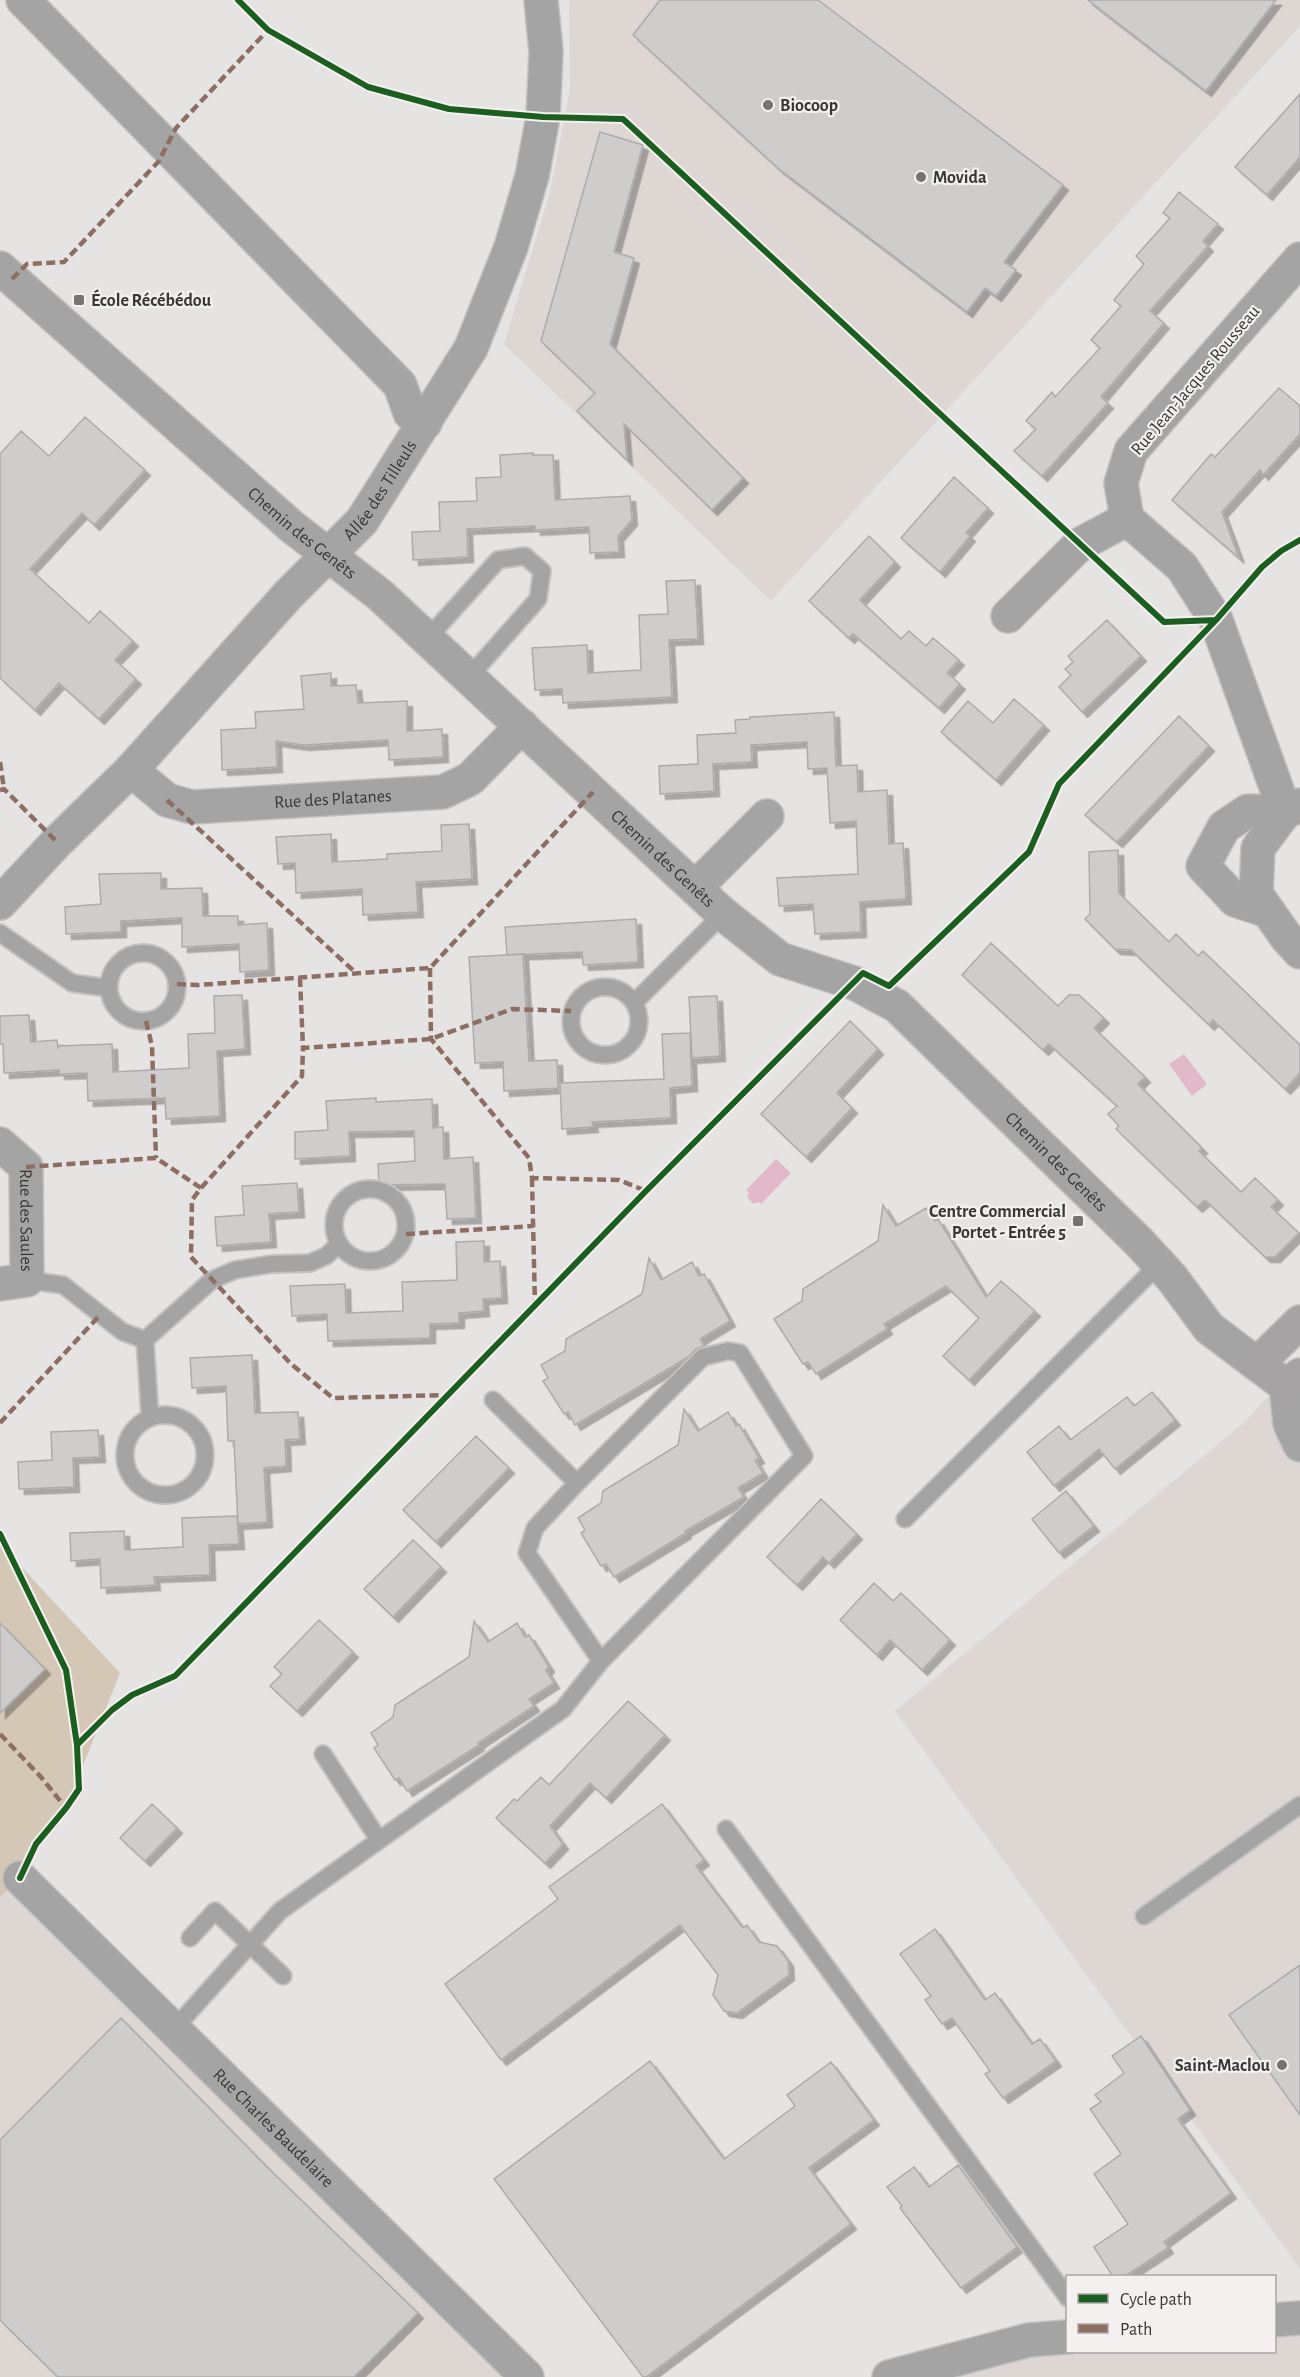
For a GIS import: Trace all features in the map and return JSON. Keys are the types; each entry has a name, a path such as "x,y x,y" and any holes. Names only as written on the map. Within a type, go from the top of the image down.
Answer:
{"main road":[{"path":"1257,1364 1300,1322"}],"street":[{"path":"23,0 400,385 410,413 425,423"},
{"name":"Allée des Tilleuls","path":"0,903 57,842 131,770 288,595 362,521 471,348 511,247 532,176 543,117 546,52 541,0"},
{"name":"Rue Jean-Jacques Rousseau","path":"1127,519 1121,483 1131,450 1300,258"},
{"name":"Chemin des Genêts","path":"0,268 291,526 380,595 723,914 780,959 854,982 897,1006 1159,1264 1209,1328 1257,1364 1295,1384 1290,1424 1300,1445"},
{"path":"1008,616 1079,544 1127,519 1182,567 1216,620 1292,808"},
{"name":"Rue des Platanes","path":"131,770 167,800 192,807 443,792 470,780 522,726"},
{"path":"1292,808 1258,848 1256,894 1287,938 1300,952"},
{"path":"1268,911 1235,900 1203,866 1224,827 1248,811 1292,808"},
{"path":"695,888 767,816"},
{"name":"Rue des Saules","path":"0,1144 26,1167 14,1282"},
{"name":"Rue Charles Baudelaire","path":"20,1878 526,2377"},
{"path":"1276,2320 1300,2318"},
{"path":"889,2377 1029,2340 1066,2337"}],"lane":[{"path":"428,638 498,560 525,556 542,571 538,599 470,677"},
{"path":"635,1002 723,914"},
{"path":"0,933 72,983 108,988"},
{"path":"146,953 158,956 167,963 174,972 177,984 176,994 166,1013 146,1022 125,1017 116,1009 108,988 110,977 124,958 146,953"},
{"path":"602,986 621,990 635,1002 640,1020 634,1041 620,1053 598,1056 582,1048 573,1035 571,1011 582,994 602,986"},
{"path":"377,1188 394,1197 404,1211 406,1234 393,1254 376,1262 354,1259 338,1245 332,1228 338,1205 355,1190 377,1188"},
{"path":"145,1340 212,1280 236,1270 272,1264 310,1263 326,1256 338,1245"},
{"path":"905,1519 1159,1264"},
{"path":"14,1282 63,1285 123,1332 145,1340"},
{"path":"145,1340 150,1417"},
{"path":"173,2030 280,1911 563,1709 601,1662 804,1456 740,1353 728,1351 703,1358 535,1528 527,1552 601,1662"},
{"path":"493,1400 577,1483"},
{"path":"177,1416 198,1431 206,1458 199,1479 187,1490 165,1496 141,1489 127,1471 124,1449 132,1431 150,1417 177,1416"},
{"path":"323,1754 379,1840"},
{"path":"1144,1916 1300,1805"},
{"path":"726,1829 1066,2295"},
{"path":"190,1938 215,1911 283,1976"}],"shaded area":[{"path":"569,0 1300,0 1300,26 771,601 504,344 550,192 570,88"},
{"path":"1184,1054 1207,1084 1192,1096 1169,1064"},
{"path":"776,1159 791,1173 761,1204 759,1202 753,1204 747,1197 749,1192 746,1190"},
{"path":"1300,1360 1300,2269 895,1711 1246,1421"},
{"path":"0,1544 120,1673 66,1808 32,1844 20,1878 0,1897"},
{"path":"20,1878 527,2377 0,2377 0,1897"},
{"path":"1300,2318 1300,2377 889,2377 1028,2340 1066,2353 1276,2353 1276,2320"}],"building":[{"name":"Movida","path":"660,0 818,0 1063,185 1004,262 1016,270 996,296 985,288 967,312 779,169 633,35"},
{"path":"1088,0 1276,0 1206,91"},
{"path":"1300,94 1300,157 1267,195 1235,167"},
{"path":"600,132 643,145 614,252 634,258 610,344 743,478 712,510 624,424 627,460 577,411 595,393 541,341"},
{"path":"1179,192 1218,224 1203,241 1208,246 1150,311 1164,323 1101,397 1108,403 1042,476 1014,451 1036,429 1026,421 1052,392 1055,397 1100,348 1091,340 1121,306 1114,300 1144,264 1136,256 1170,218 1163,213"},
{"path":"1279,388 1300,406 1300,434 1263,475 1260,470 1222,512 1239,558 1172,500 1211,454 1215,457"},
{"path":"85,417 145,470 94,525 82,513 30,569 89,623 100,611 133,641 115,660 136,679 99,719 59,683 35,710 0,678 0,454 21,431 49,456"},
{"path":"533,453 533,455 553,455 555,500 630,496 632,520 618,536 619,552 590,553 589,527 535,530 535,526 467,529 468,557 413,560 412,532 440,531 439,502 477,501 476,478 501,477 500,455"},
{"path":"954,477 988,508 966,533 970,536 940,572 901,538"},
{"path":"869,536 895,562 860,600 901,639 909,631 926,646 933,638 959,660 947,673 960,684 939,708 853,634 849,638 809,601"},
{"path":"695,580 698,639 669,640 672,697 563,703 562,689 535,690 532,648 587,645 588,673 641,670 639,615 668,614 666,581"},
{"path":"1107,620 1141,656 1082,712 1059,687 1071,675 1065,669 1073,662 1068,656"},
{"path":"331,673 331,686 356,685 358,703 407,701 407,731 442,729 443,757 389,760 388,740 304,745 276,741 277,767 222,770 221,730 256,728 255,712 304,709 301,676"},
{"path":"1014,699 1044,725 996,780 941,732 968,701 993,723"},
{"path":"834,712 836,766 857,765 858,792 887,790 889,844 903,843 906,899 860,902 861,932 815,934 813,904 779,906 777,878 858,874 856,821 830,823 827,768 808,769 807,742 751,745 752,762 713,764 714,791 660,794 659,766 698,764 697,735 736,733 735,720"},
{"path":"1179,716 1209,746 1117,842 1085,815"},
{"path":"469,824 472,879 416,882 418,912 363,915 362,889 296,893 295,863 278,864 276,837 331,834 332,862 387,859 387,854 442,851 441,825"},
{"path":"1118,850 1119,893 1169,942 1176,934 1198,956 1203,951 1300,1045 1300,1073 1285,1089 1213,1020 1209,1025 1131,950 1115,949 1085,919 1090,914 1089,852"},
{"path":"161,873 161,889 202,888 203,916 238,916 238,925 267,923 269,970 240,972 239,944 182,947 182,918 121,921 121,932 66,934 65,907 101,904 99,874"},
{"path":"636,919 638,962 583,965 582,952 507,955 505,927"},
{"path":"991,943 1058,1006 1069,995 1079,995 1104,1018 1094,1028 1145,1077 1138,1084 1202,1148 1199,1151 1241,1192 1255,1178 1278,1200 1271,1207 1299,1233 1275,1257 1265,1257 1205,1200 1197,1207 1116,1129 1119,1126 1108,1114 1117,1106 1049,1044 1043,1050 962,975"},
{"path":"523,954 529,1061 557,1060 558,1088 504,1091 503,1062 475,1063 469,957"},
{"path":"242,995 245,1049 217,1051 220,1116 166,1119 165,1098 88,1101 87,1073 59,1074 59,1070 4,1073 3,1044 0,1044 0,1016 29,1015 31,1042 57,1040 58,1049 58,1046 112,1044 113,1072 189,1068 188,1034 215,1033 214,996"},
{"path":"717,996 720,1056 692,1058 689,997"},
{"path":"850,1021 878,1049 837,1093 852,1108 806,1157 761,1114"},
{"path":"690,1033 692,1086 670,1088 671,1118 592,1122 593,1127 562,1129 560,1083 664,1079 662,1034"},
{"path":"376,1098 376,1102 432,1099 433,1128 443,1127 444,1159 473,1157 476,1218 447,1219 445,1184 379,1185 378,1164 415,1161 414,1131 349,1132 350,1156 295,1159 295,1132 328,1130 326,1101"},
{"path":"297,1183 299,1212 269,1214 271,1242 217,1246 215,1217 244,1215 242,1186"},
{"path":"883,1205 896,1226 926,1208 935,1221 938,1219 986,1297 1001,1281 1035,1311 969,1380 943,1356 979,1318 946,1286 884,1324 887,1329 816,1374 808,1362 803,1364 774,1319 802,1301 803,1289 878,1241"},
{"path":"484,1241 484,1262 500,1261 502,1298 483,1299 484,1311 459,1313 459,1323 430,1324 430,1338 328,1341 327,1314 292,1316 290,1286 345,1284 346,1313 403,1311 402,1282 457,1280 456,1242"},
{"path":"649,1258 661,1280 692,1262 699,1276 704,1274 730,1321 700,1339 704,1346 696,1349 688,1357 575,1425 568,1412 564,1414 543,1381 548,1378 541,1365 565,1351 566,1339 642,1294"},
{"path":"252,1355 255,1413 298,1412 300,1439 285,1440 286,1466 264,1468 267,1522 238,1524 234,1441 228,1441 226,1386 192,1388 190,1358"},
{"path":"1152,1392 1175,1420 1115,1469 1099,1449 1054,1486 1027,1452 1059,1426 1070,1440 1127,1397 1134,1406"},
{"path":"684,1409 698,1431 728,1412 736,1426 739,1424 759,1458 755,1460 763,1473 738,1488 744,1497 685,1531 686,1533 614,1577 606,1564 601,1566 581,1533 585,1530 578,1518 601,1503 603,1491 678,1445"},
{"path":"98,1430 100,1457 73,1458 74,1487 19,1489 18,1462 52,1460 51,1432"},
{"path":"476,1436 509,1468 436,1542 403,1510"},
{"path":"1066,1491 1094,1526 1059,1553 1032,1519"},
{"path":"821,1499 857,1534 829,1563 823,1557 797,1585 767,1557"},
{"path":"237,1516 239,1544 209,1545 210,1575 154,1577 155,1585 101,1588 100,1559 71,1561 70,1533 124,1531 125,1550 183,1547 182,1518"},
{"path":"413,1540 441,1567 393,1617 364,1589"},
{"path":"874,1583 893,1601 901,1593 950,1640 922,1670 890,1640 877,1655 840,1620"},
{"path":"319,1620 353,1652 297,1711 270,1686 282,1674 274,1667"},
{"path":"474,1621 488,1642 517,1623 525,1637 529,1635 549,1667 546,1670 554,1683 529,1699 534,1706 478,1743 479,1745 407,1791 399,1778 395,1780 374,1748 378,1745 371,1733 393,1717 395,1705 469,1657"},
{"path":"0,1623 45,1669 0,1713"},
{"path":"628,1701 665,1735 606,1798 590,1783 550,1826 563,1844 545,1863 496,1818 514,1799 517,1801 541,1777 549,1785"},
{"path":"152,1804 177,1828 145,1861 120,1838"},
{"path":"662,1804 704,1860 696,1866 743,1928 747,1925 759,1942 777,1946 788,1961 789,1975 737,2013 724,2011 713,1995 718,1975 680,1925 501,2060 445,1984 558,1899 549,1887"},
{"path":"935,1929 985,2000 995,1993 1032,2044 1040,2039 1056,2061 1003,2098 985,2074 990,2071 952,2018 942,2024 925,2000 931,1996 900,1954"},
{"name":"Saint-Maclou","path":"1300,1965 1300,2115 1229,2015"},
{"path":"121,2018 268,2168 418,2313 354,2377 58,2377 0,2320 0,2140"},
{"path":"1141,2036 1190,2110 1178,2119 1231,2193 1164,2242 1168,2248 1127,2275 1112,2275 1094,2247 1128,2224 1094,2174 1121,2154 1090,2109 1101,2102 1095,2095 1124,2073 1112,2056"},
{"path":"650,2061 724,2159 795,2106 787,2095 831,2062 874,2120 809,2168 851,2224 643,2377 494,2179"},
{"path":"958,2165 1017,2247 961,2288 900,2208 902,2206 887,2187 914,2167 929,2187"}],"marked path":[{"path":"12,279 27,264 64,262 159,161 176,128 268,30"},
{"path":"0,762 4,789"},
{"path":"0,790 4,789 57,842"},
{"path":"177,984 198,985 430,968 593,792"},
{"path":"167,800 356,973"},
{"path":"430,968 431,1039 529,1158 532,1178 619,1180 646,1191"},
{"path":"300,978 303,1048 431,1039 512,1009 571,1011"},
{"path":"146,1021 152,1046 156,1158"},
{"path":"201,1188 302,1076 303,1048"},
{"path":"26,1167 156,1158 201,1188 192,1200 191,1257 291,1364 333,1398 447,1395"},
{"path":"532,1178 535,1306"},
{"path":"406,1234 533,1226"},
{"path":"0,1423 100,1315"},
{"path":"0,1734 41,1777 66,1808"}],"cycle path":[{"path":"238,0 268,30 368,87 449,109 543,117 623,119 1164,622 1216,620"},
{"path":"20,1878 36,1844 79,1789 77,1745 112,1710 132,1695 175,1676 646,1191 863,973 889,986 1029,852 1059,784 1216,620 1262,567 1281,551 1300,540"},
{"path":"0,1534 66,1670 77,1745"}],"place":[{"name":"Biocoop","path":"768,105"},
{"name":"Movida","path":"921,177"},
{"name":"École Récébédou","path":"79,300"},
{"name":"Centre Commercial Portet - Entrée 5","path":"1078,1221"},
{"name":"Saint-Maclou","path":"1282,2065"}]}
